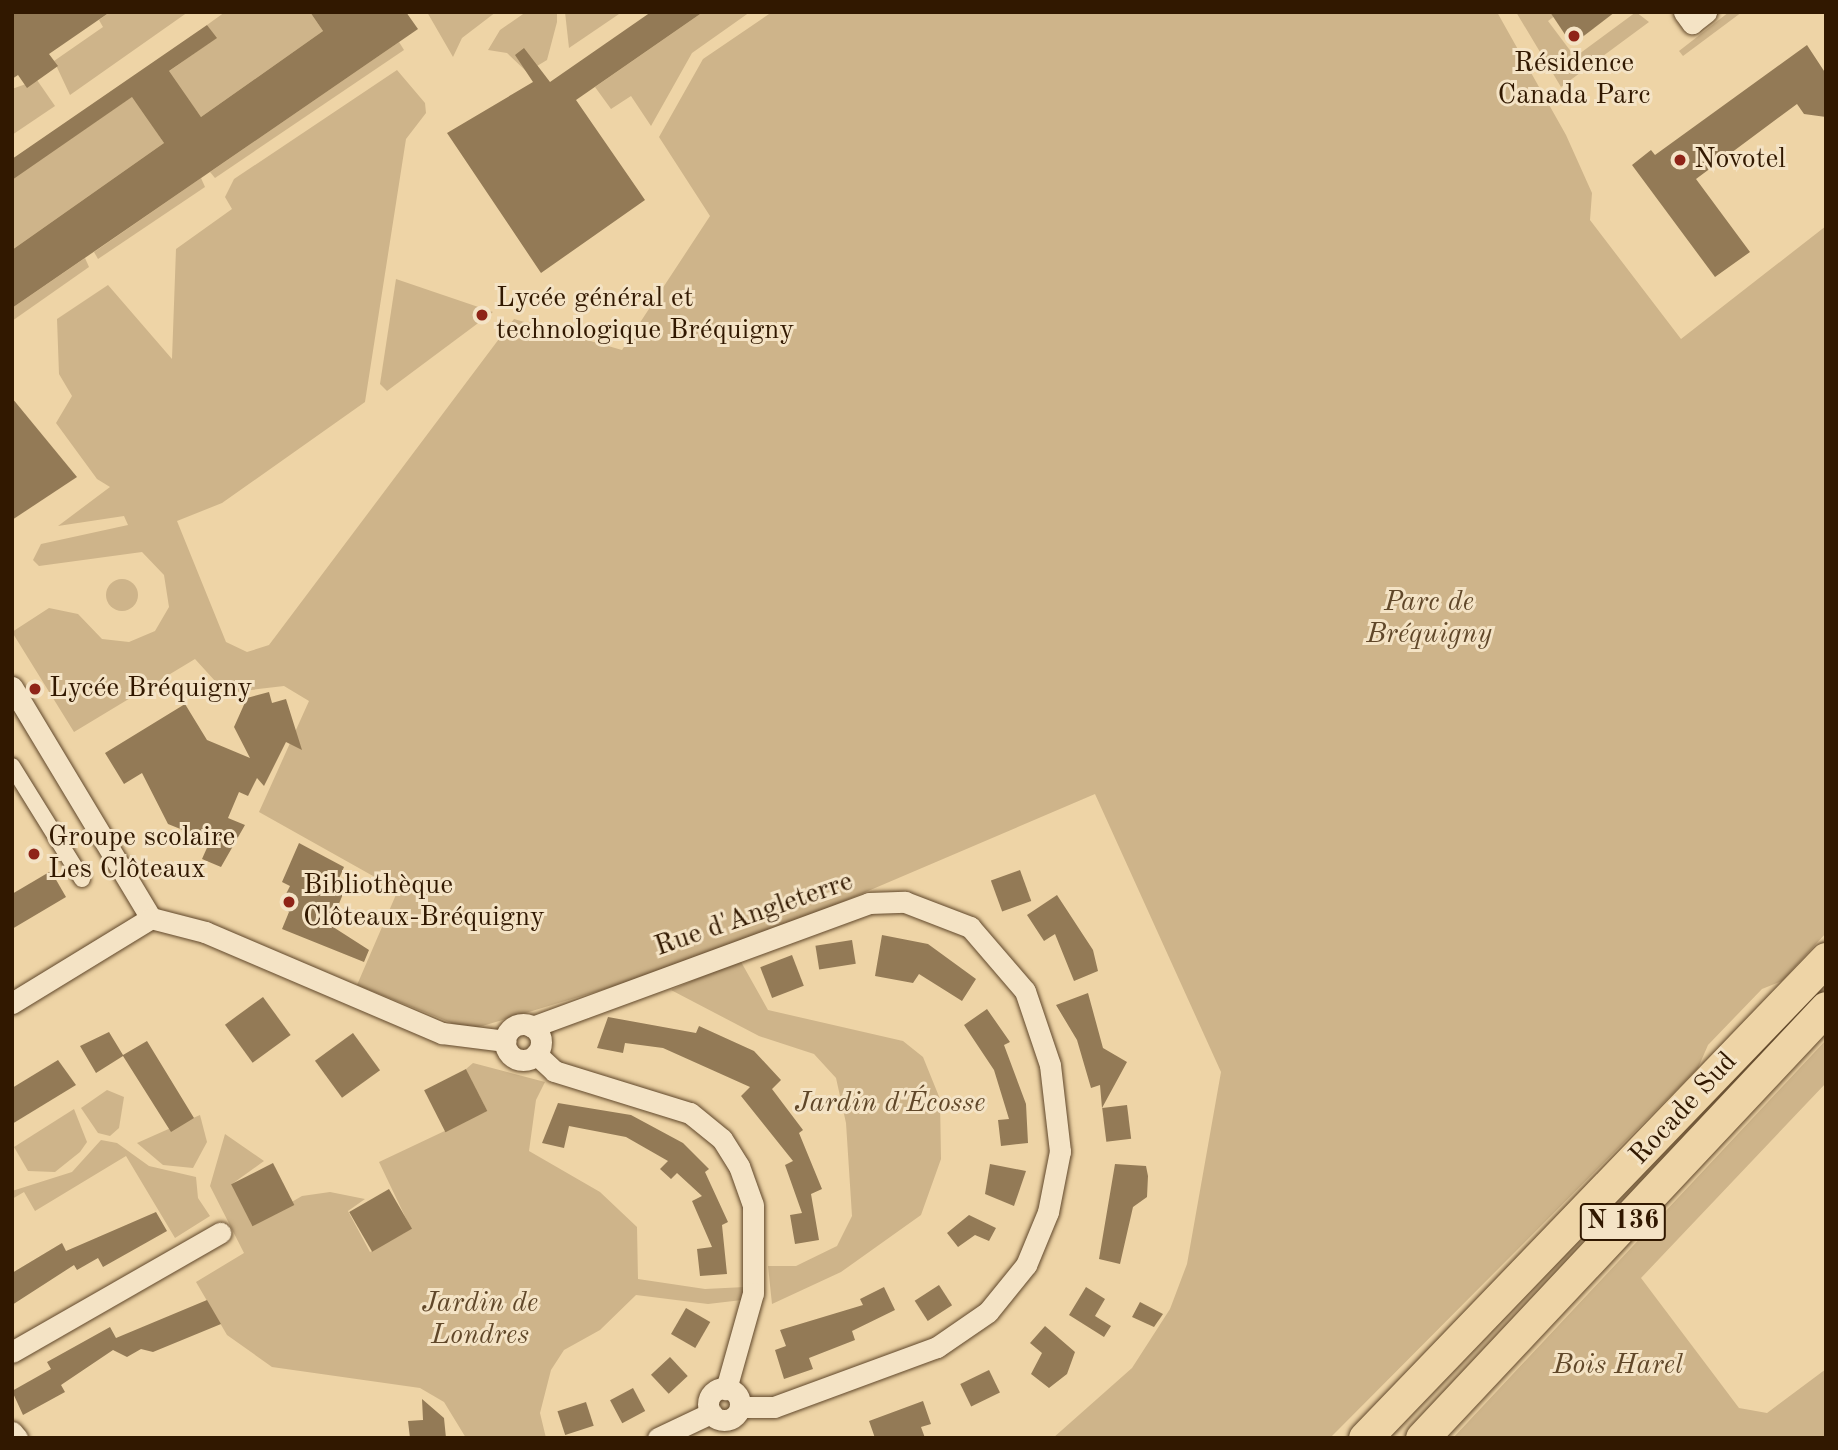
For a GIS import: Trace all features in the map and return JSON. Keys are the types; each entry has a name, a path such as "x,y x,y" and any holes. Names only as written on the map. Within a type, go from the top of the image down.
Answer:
{"highway":[{"name":"Rocade Sud","path":"1365,1438 1826,959"},
{"name":"Rocade Sud","path":"1422,1438 1826,1008"}],"street":[{"path":"1685,12 1692,23 1706,12"},
{"path":"12,687 150,918 205,932 442,1033 505,1041"},
{"path":"12,766 82,879"},
{"name":"Rue d'Angleterre","path":"532,1027 869,902 905,902 970,927 1025,991 1050,1065 1060,1151 1048,1212 1026,1265 988,1312 946,1343 774,1407 740,1407 725,1420 711,1413"},
{"path":"12,1003 150,918"},
{"path":"505,1041 511,1028 532,1027 540,1037 536,1055"},
{"path":"505,1041 516,1059 536,1055"},
{"path":"536,1055 554,1071 690,1113 722,1139 739,1166 752,1205 753,1293 726,1389 709,1398 711,1413 658,1438"},
{"path":"12,1352 220,1233"},
{"path":"726,1389 740,1407"},
{"path":"12,1432 17,1438"}],"green space":[{"path":"110,12 188,12 70,95 54,61 103,27 99,20"},
{"path":"225,12 310,12 323,31 201,117 168,72 216,38 207,25"},
{"path":"427,12 496,12 462,38 453,57"},
{"path":"526,12 557,12 547,60 527,72 507,53 488,50 500,30"},
{"path":"565,12 622,12 569,48"},
{"path":"703,12 750,12 692,53 651,126 631,96 611,109 595,87"},
{"name":"Parc de Bréquigny","path":"772,12 1497,12 1566,135 1592,193 1590,220 1681,339 1826,226 1826,933 1782,981 1762,989 1708,1045 1698,1068 1330,1438 1053,1438 1132,1368 1170,1309 1187,1264 1221,1072 1095,794 718,955 469,1030 357,985 398,890 259,812 309,701 284,686 226,693 195,659 74,732 12,632 49,608 78,614 102,639 129,642 155,631 169,607 164,575 142,552 39,566 33,560 41,544 128,525 124,516 58,526 110,487 97,479 56,423 72,396 59,374 57,319 108,285 172,359 176,249 232,209 225,197 234,179 397,70 425,103 426,113 406,139 365,402 222,503 177,521 226,642 247,652 269,645 514,319 622,350 710,216 659,137 703,59"},
{"path":"1516,12 1560,12 1548,21 1575,57 1636,12 1649,22 1561,87"},
{"path":"1729,12 1742,12 1683,56 1679,51"},
{"path":"399,42 404,50 215,178 210,172"},
{"path":"37,80 55,106 12,135 12,89"},
{"path":"133,96 164,143 12,250 12,179"},
{"path":"201,178 205,187 98,259 94,252"},
{"path":"85,258 89,267 12,321 12,308"},
{"path":"396,279 493,312 387,391 380,384"},
{"path":"122,579 133,584 138,595 133,606 122,611 111,606 106,595 111,584"},
{"name":"Jardin d'Écosse","path":"740,960 768,1010 903,1041 923,1057 940,1099 941,1159 921,1215 841,1272 772,1304 768,1266 796,1266 837,1246 852,1216 846,1123 836,1078 814,1054 759,1036 671,990"},
{"name":"Bois Harel","path":"1826,1040 1826,1083 1641,1278 1739,1408 1767,1413 1826,1369 1826,1438 1453,1438"},
{"name":"Jardin de Londres","path":"473,1063 545,1082 536,1100 529,1151 600,1192 637,1227 638,1279 705,1289 745,1287 742,1300 708,1304 636,1295 600,1330 564,1350 551,1370 540,1413 546,1438 466,1438 444,1402 420,1388 272,1367 227,1335 196,1282 244,1253 210,1186 225,1134 264,1161 232,1184 252,1225 302,1196 330,1192 365,1199 348,1211 370,1252 411,1229 379,1162 487,1111 466,1069"},
{"path":"107,1090 124,1097 119,1128 110,1136 98,1133 81,1108"},
{"path":"74,1109 87,1142 80,1152 55,1172 28,1171 14,1147"},
{"path":"200,1115 207,1142 193,1168 163,1165 137,1143"},
{"path":"101,1140 117,1143 149,1166 196,1177 198,1198 210,1216 175,1238 126,1156 35,1211 24,1192 12,1199 12,1191 72,1172"}],"building":[{"path":"12,12 110,12 49,54 58,66 27,88 18,75 12,79"},
{"path":"310,12 406,12 418,29 12,308 12,250 164,143 132,97 12,180 12,159 207,25 217,38 169,71 201,117 323,31"},
{"path":"651,12 703,12 576,100 645,200 541,273 447,133 533,82 515,55 524,48 550,82"},
{"name":"Résidence Canada Parc","path":"1550,12 1615,12 1572,45"},
{"name":"Novotel","path":"1807,45 1826,74 1826,117 1804,114 1797,104 1696,179 1750,252 1715,277 1632,165 1651,150 1655,155"},
{"path":"12,398 77,477 12,520"},
{"path":"269,692 272,703 286,699 302,750 286,742 264,786 257,778 248,796 239,792 228,818 245,825 221,867 202,859 210,841 168,824 142,773 124,784 105,753 185,704 207,740 250,758 234,727 247,698"},
{"path":"299,843 344,867 337,883 346,887 330,925 369,950 364,962 282,929 289,912 281,904 290,886 282,882"},
{"path":"1020,870 1031,901 1002,912 991,881"},
{"path":"51,871 66,897 12,929 12,894"},
{"path":"1057,895 1093,950 1098,971 1074,981 1055,934 1044,941 1027,915"},
{"path":"882,935 928,944 976,979 962,1001 919,974 913,983 875,976"},
{"path":"852,940 856,964 819,969 815,946"},
{"path":"792,955 804,986 772,998 760,967"},
{"path":"1088,993 1103,1048 1127,1062 1102,1108 1100,1085 1091,1088 1077,1040 1056,1005"},
{"path":"263,997 291,1035 253,1063 225,1025"},
{"path":"987,1009 1010,1042 1004,1045 1026,1104 1028,1143 1001,1146 998,1120 1009,1119 994,1070 964,1025"},
{"path":"608,1017 696,1033 699,1026 754,1051 781,1080 772,1089 803,1130 799,1133 822,1189 811,1194 819,1240 795,1244 790,1215 802,1213 785,1165 793,1161 741,1096 750,1087 663,1048 625,1043 623,1053 597,1048"},
{"path":"109,1032 123,1055 147,1041 194,1118 171,1132 123,1056 96,1073 80,1046"},
{"path":"353,1033 380,1070 342,1098 315,1061"},
{"path":"58,1060 76,1085 12,1124 12,1088"},
{"path":"466,1069 487,1111 445,1132 424,1090"},
{"path":"558,1103 631,1115 683,1143 709,1169 705,1172 728,1222 722,1225 727,1274 700,1276 697,1249 712,1247 692,1201 702,1196 677,1173 671,1179 660,1169 668,1161 626,1137 569,1126 564,1148 542,1143"},
{"path":"1127,1105 1131,1139 1106,1142 1102,1108"},
{"path":"273,1163 294,1205 252,1226 231,1184"},
{"path":"990,1164 1026,1171 1014,1206 985,1194"},
{"path":"1115,1164 1146,1166 1148,1176 1147,1197 1133,1207 1120,1264 1099,1259"},
{"path":"389,1189 412,1229 372,1252 349,1212"},
{"path":"156,1212 167,1231 103,1267 98,1258 77,1270 74,1265 12,1305 12,1273 62,1243 66,1251"},
{"path":"969,1215 996,1228 989,1241 975,1235 958,1247 947,1233"},
{"path":"939,1285 952,1305 928,1321 915,1301"},
{"path":"884,1287 895,1310 852,1331 855,1340 809,1358 813,1369 784,1379 775,1350 786,1346 780,1330 863,1305 860,1299"},
{"path":"1086,1287 1105,1299 1095,1316 1111,1326 1104,1337 1069,1315"},
{"path":"207,1300 221,1324 153,1352 141,1349 127,1357 113,1350 61,1385 65,1392 23,1415 12,1391 51,1369 47,1362 110,1327 116,1338"},
{"path":"1140,1302 1163,1314 1154,1327 1132,1317"},
{"path":"686,1308 710,1322 695,1348 671,1334"},
{"path":"1045,1326 1075,1352 1067,1374 1049,1388 1031,1374 1042,1353 1030,1343"},
{"path":"670,1357 688,1376 669,1394 651,1375"},
{"path":"989,1370 1000,1392 971,1406 960,1384"},
{"path":"633,1388 645,1411 622,1423 610,1400"},
{"path":"422,1399 444,1418 446,1438 410,1438 408,1421 423,1420"},
{"path":"923,1401 931,1424 921,1427 925,1438 875,1438 869,1421"},
{"path":"586,1402 594,1426 565,1435 557,1411"}],"place":[{"name":"Résidence Canada Parc","path":"1574,36"},
{"name":"Novotel","path":"1680,160"},
{"name":"Lycée général et technologique Bréquigny","path":"482,315"},
{"name":"Lycée Bréquigny","path":"35,689"},
{"name":"Groupe scolaire Les Clôteaux","path":"34,854"},
{"name":"Bibliothèque Clôteaux-Bréquigny","path":"289,902"}]}
